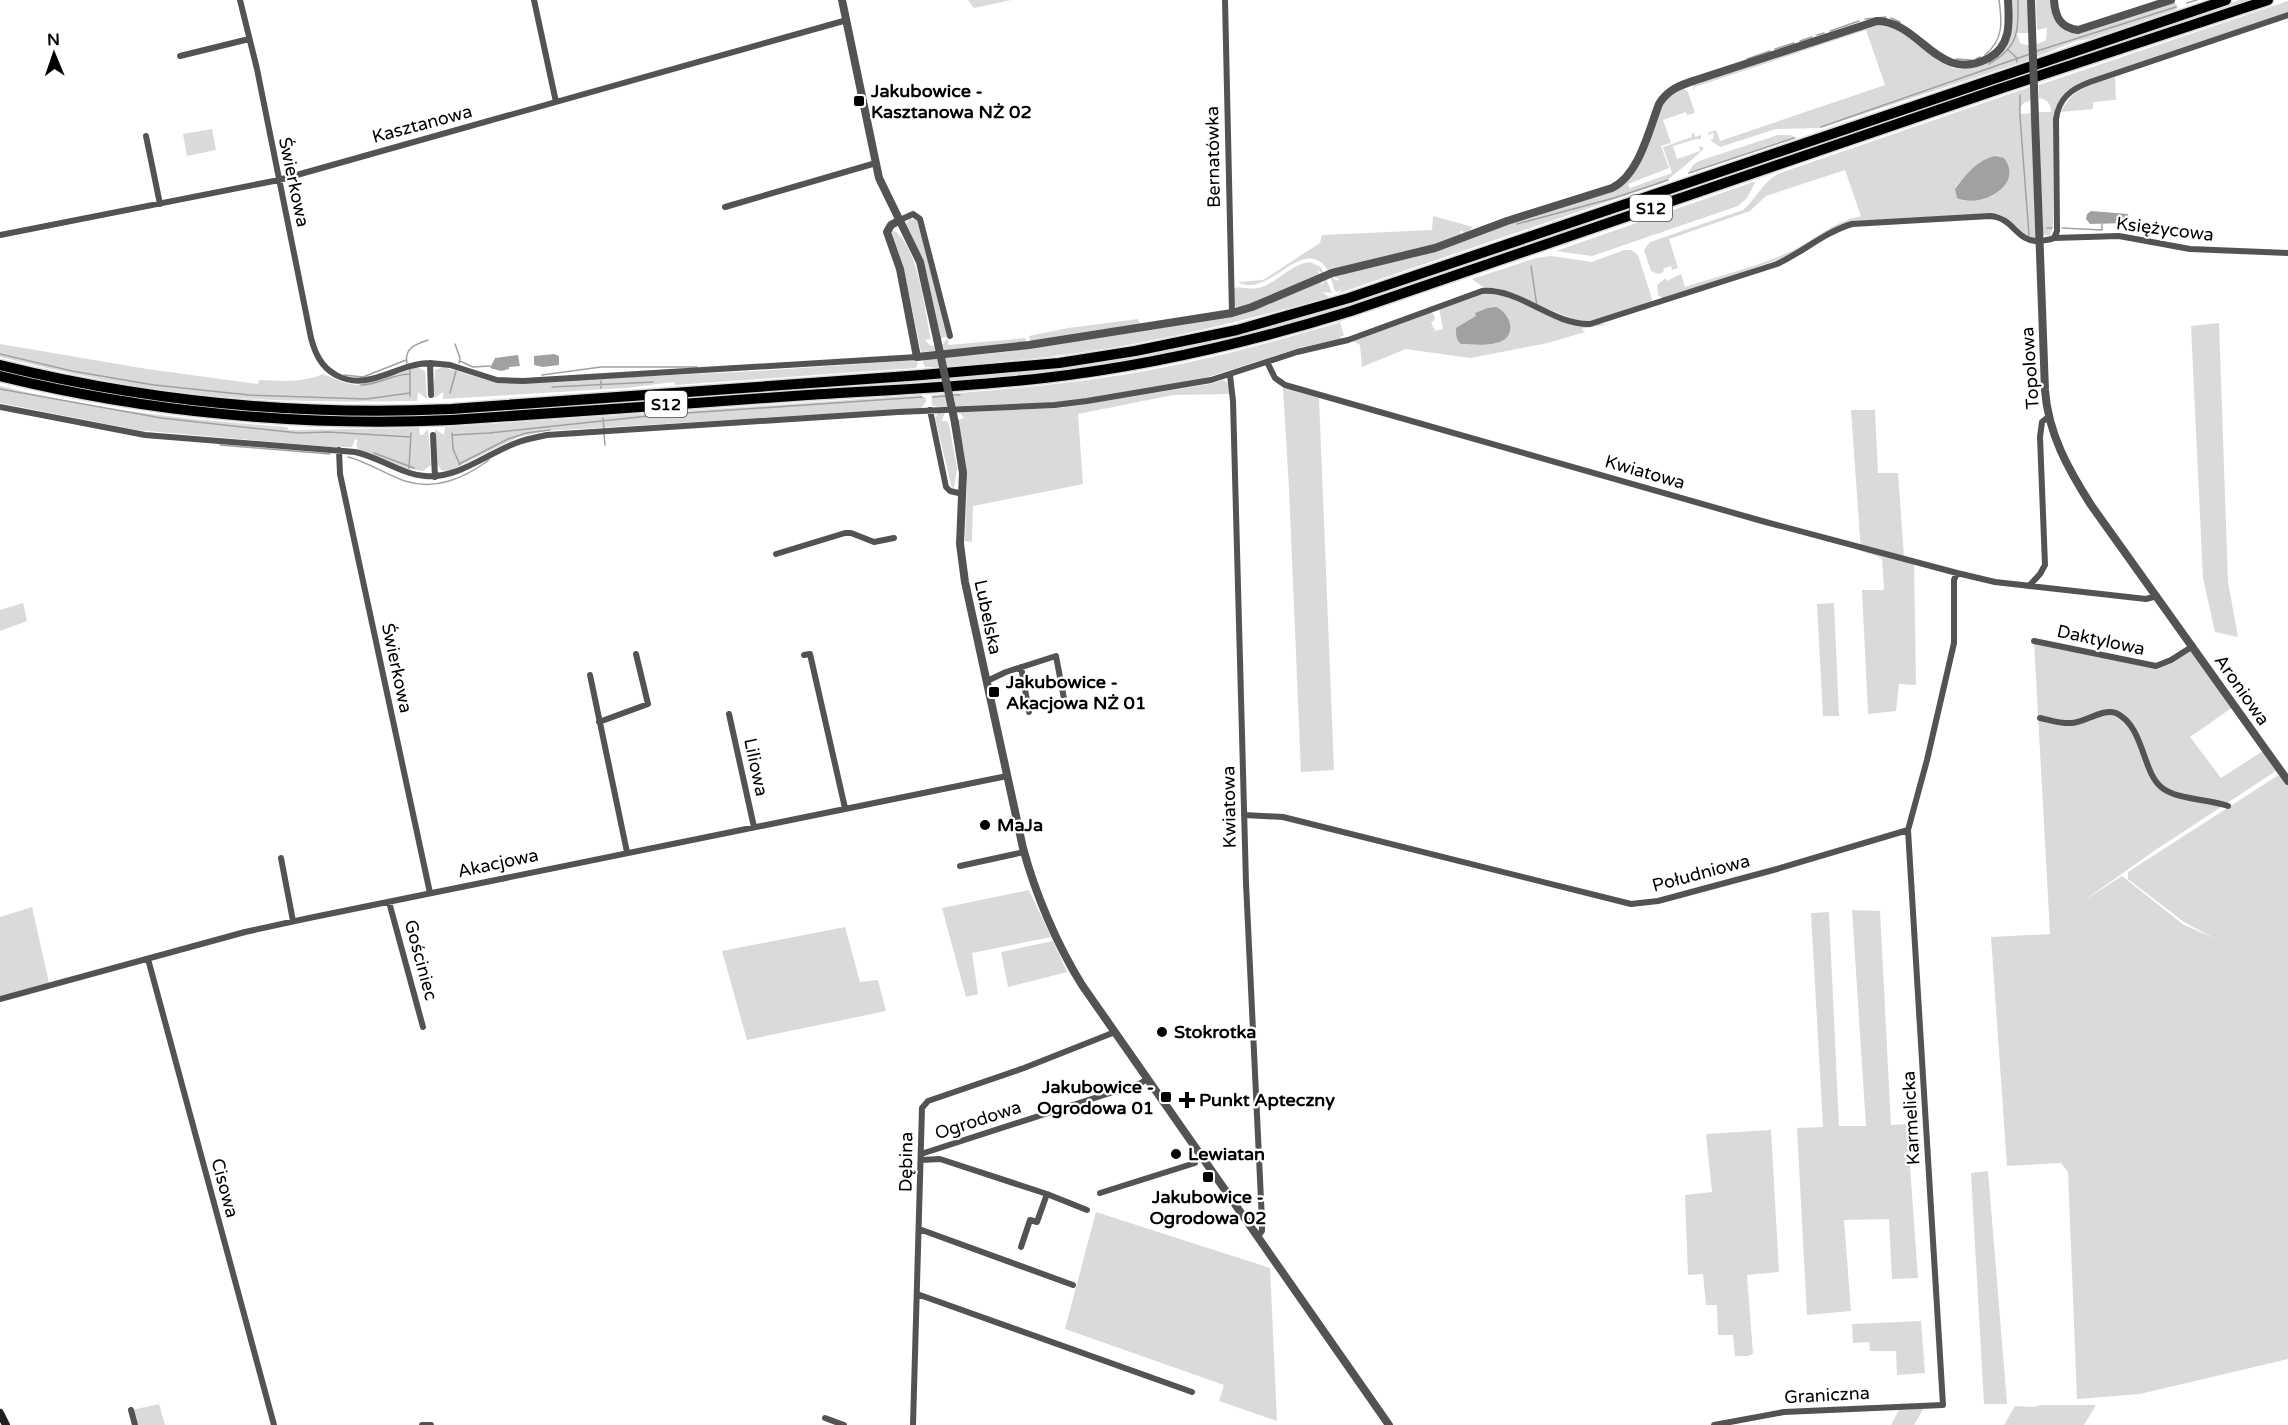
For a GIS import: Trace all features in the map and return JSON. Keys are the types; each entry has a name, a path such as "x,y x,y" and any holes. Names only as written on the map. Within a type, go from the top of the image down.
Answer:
{"highway":[{"name":"S12","path":"0,365 86,384 182,398 300,408 432,410 932,375 1048,364 1159,347 1237,330 1349,298 2226,0"},
{"name":"S12","path":"0,376 106,398 214,412 330,420 432,421 927,388 1045,378 1168,359 1270,335 1328,318 2268,0"}],"main road":[{"path":"0,1413 6,1425"}],"street":[{"name":"Świerkowa","path":"240,0 311,338 319,359 326,368 344,380 361,382 414,365 430,363"},
{"path":"534,0 556,102"},
{"name":"Lubelska","path":"842,0 876,164 883,187 920,262 937,339 963,466 961,560 1006,776 1024,852 1036,888 1068,961 1147,1079 1389,1425"},
{"name":"Bernatówka","path":"1225,0 1232,313"},
{"path":"431,395 430,363 450,365 497,380 522,381 917,357 1029,345 1232,313 1259,305 1332,273 1436,248 1507,221 1620,184 1631,171 1659,104 1671,90 1696,80 1864,24 1880,21 1895,24 1949,63 1965,65 1979,62 1994,55 2006,39 2009,26 2008,0"},
{"name":"Topolowa","path":"2031,0 2044,371 2048,417 2058,445 2080,488 2193,646"},
{"path":"2054,0 2055,12 2059,21 2075,30 2171,0"},
{"path":"2054,238 2057,231 2056,119 2059,106 2067,94 2090,82 2288,15"},
{"name":"Kasztanowa","path":"0,235 279,180 847,20"},
{"path":"180,56 249,39"},
{"path":"146,136 160,204"},
{"path":"725,207 876,164"},
{"path":"917,357 900,269 887,232 891,225 913,214 921,219 950,336"},
{"path":"0,407 145,435 339,450 363,454 413,474 435,477 460,470 517,442 547,435 930,410 1072,404 1189,385 1230,375 1297,352 1354,338 1471,294 1490,290 1512,296 1574,322 1586,324 1777,264 1795,256 1833,232 1852,224 1995,217 2008,221 2025,239 2039,241"},
{"name":"Księżycowa","path":"2039,241 2054,238 2119,236 2190,249 2288,253"},
{"name":"Kwiatowa","path":"1267,362 1275,378 1285,385 1762,521 1956,573 1995,582 2029,586 2146,599 2157,596"},
{"name":"Kwiatowa","path":"1230,375 1233,401 1244,815 1262,1221 1262,1231 1257,1237"},
{"path":"930,410 946,487 950,491 963,494"},
{"path":"2029,586 2040,574 2044,565 2040,437 2042,422 2048,417"},
{"path":"433,435 435,477"},
{"name":"Świerkowa","path":"339,450 341,480 430,893"},
{"path":"776,554 844,533 851,533 874,542 894,538"},
{"path":"1908,830 1934,732 1954,643 1956,573"},
{"name":"Daktylowa","path":"2034,641 2156,666 2172,660 2193,646"},
{"name":"Aroniowa","path":"2193,646 2288,781"},
{"path":"599,723 648,704 636,654"},
{"path":"804,656 810,654 845,808"},
{"path":"987,681 1056,656 1065,704"},
{"path":"1021,667 1029,712"},
{"path":"591,675 627,852"},
{"path":"2040,718 2071,723 2108,712 2116,713 2139,740 2154,777 2161,787 2177,794 2228,806"},
{"name":"Liliowa","path":"729,714 754,827"},
{"name":"Akacjowa","path":"0,999 293,921 1006,776"},
{"name":"Południowa","path":"1244,815 1283,817 1631,904 1658,901 1908,830"},
{"name":"Karmelicka","path":"1908,830 1943,1405"},
{"path":"960,866 1024,852"},
{"path":"281,858 293,921"},
{"name":"Gościniec","path":"389,902 423,1027"},
{"name":"Cisowa","path":"147,959 274,1425"},
{"name":"Dębina","path":"913,1425 921,1111 928,1101 1024,1068 1115,1032"},
{"name":"Ogrodowa","path":"921,1157 1141,1083 1147,1079"},
{"path":"921,1157 940,1159 1047,1194 1087,1210"},
{"path":"1100,1193 1195,1163"},
{"path":"1021,1246 1030,1220 1037,1222 1047,1194"},
{"path":"919,1229 1073,1285"},
{"path":"917,1294 1192,1392"},
{"name":"Graniczna","path":"1714,1425 1784,1412 1943,1405"},
{"path":"131,1410 135,1425"},
{"path":"825,1418 844,1425"},
{"path":"422,1425 431,1425"}],"shaded area":[{"path":"968,0 1011,0 974,8"},
{"path":"2011,0 2028,0 2029,33 2017,33 2020,43 2030,45 2046,40 2047,28 2037,30 2036,0 2051,0 2057,22 2065,30 2077,33 2174,2 2178,7 2176,10 2090,39 2076,41 2029,60 1820,128 1776,129 1720,147 1710,140 1714,138 1713,133 1708,135 1708,133 1716,130 1720,141 1885,85 1866,30 1695,87 1693,91 1694,83 1868,25 1886,26 1904,33 1943,64 1962,69 1972,67 2007,44"},
{"path":"2239,0 2252,0 1364,303 1310,319 1201,347 1115,364 1019,376 891,385 891,381 1146,355 1325,311 2082,54 2087,55 2086,52"},
{"path":"2288,1 2288,12 2083,82 2066,92 2059,101 2053,119 2053,227 2050,236 2043,234 2039,112 2051,112 2048,102 2039,98 2039,85"},
{"path":"2115,77 2116,100 2093,102 2093,109 2061,112 2071,97 2083,88"},
{"path":"2030,87 2031,100 2020,107 2020,114 2032,113 2036,236 2034,238 2023,233 2006,218 1995,214 1861,221 1789,256 1664,299 1658,295 1657,285 1666,278 1667,281 1681,274 1685,287 1737,271 1787,253 1840,223 1861,216 1845,170 1766,196 1750,211 1669,239 1678,268 1672,270 1671,266 1658,274 1651,271 1644,250 1650,242 1743,210 1764,185 1780,173","holes":["1995,156 1994,195 1972,201 1961,200 1955,188 1977,164"]},
{"path":"1683,88 1688,92 1695,113 1687,115 1686,112 1663,120 1671,143 1661,146 1669,168 1628,184 1630,188 1672,173 1663,147 1692,137 1692,133 1695,137 1701,135 1701,139 1673,146 1677,159 1700,151 1699,146 1704,148 1663,183 1339,293 1342,287 1338,292 1335,291 1330,274 1317,260 1307,259 1296,262 1261,283 1250,285 1238,282 1263,280 1320,243 1322,235 1432,230 1433,216 1473,227 1464,233 1460,231 1461,235 1430,248 1331,271 1334,264 1330,270 1333,278 1338,281 1339,279 1333,276 1445,248 1626,181 1662,104"},
{"path":"212,129 216,150 187,156 183,134"},
{"path":"1778,135 1790,135 1797,138 1688,173 1699,161"},
{"path":"1995,156 2004,158 2009,168 2009,177 2004,185 1988,197 1966,201 1957,198 1955,189 1968,173 1977,164"},
{"path":"1756,181 1747,198 1738,206 1592,256 1556,251"},
{"path":"2091,211 2128,214 2129,220 2127,223 2090,224 2086,219 2087,214"},
{"path":"910,218 918,221 949,345 1025,338 1027,343 921,352 903,265 893,230 908,248 919,278 931,339 925,340 931,346 943,344 947,339 946,337 941,338 924,266 906,225"},
{"path":"1624,250 1631,250 1638,255 1652,299 1650,303 1587,322 1573,319 1498,289 1484,288 1472,279 1536,258 1551,256 1592,262"},
{"path":"1310,262 1321,267 1332,293 1322,292 1329,297 1210,328 1129,345 1048,357 956,366 925,367 923,363 924,360 1006,352 1185,324 1252,311 1323,280 1321,286 1325,280 1322,273 1316,270 1321,275 1260,301 1237,308 1234,305 1234,288 1262,287 1291,269"},
{"path":"1499,293 1572,323 1609,324 1581,329 1585,332 1548,343 1470,358 1406,349 1362,367 1360,345 1353,341 1432,312 1435,317 1431,322 1435,331 1443,329 1439,308 1476,294"},
{"path":"1496,307 1509,320 1508,336 1492,344 1461,344 1459,342 1456,328 1476,316 1475,313"},
{"path":"1138,319 1140,324 1031,342 1029,336 1068,328"},
{"path":"1339,319 1344,336 1340,336 1342,339 1302,347 1199,380 1063,402 938,407 932,405 931,396 933,395 1081,381 1191,362 1338,324"},
{"path":"2219,323 2228,582 2238,637 2215,632 2203,578 2191,326"},
{"path":"0,344 147,369 258,384 259,380 299,380 323,374 357,385 417,367 425,371 427,399 418,392 417,401 305,401 249,399 169,391 0,357"},
{"path":"554,354 559,356 559,365 543,367 534,365 534,356"},
{"path":"518,355 520,366 509,367 501,371 490,368 495,358"},
{"path":"915,360 918,363 916,368 675,385 674,382 626,388 443,399 443,392 435,398 433,395 435,370 443,367 506,383 758,371"},
{"path":"0,369 321,413 813,386 814,391 451,415 321,416 229,410 133,399 0,372"},
{"path":"1223,380 1229,384 1230,394 1173,395 1078,414 1083,484 973,506 972,542 965,541 967,482 958,423 958,420 964,418 959,412 1060,408"},
{"path":"0,386 107,408 287,427 289,430 419,428 420,435 423,435 428,429 431,465 423,471 408,469 357,449 355,439 352,447 331,447 137,430 0,403"},
{"path":"1283,388 1319,398 1334,770 1301,772"},
{"path":"920,395 926,398 921,408 546,431 519,437 451,470 442,471 437,464 435,429 444,435 445,427"},
{"path":"1851,410 1875,410 1878,473 1898,473 1904,557 1914,560 1916,685 1899,684 1896,711 1868,714 1862,590 1884,590 1882,558 1861,551"},
{"path":"945,412 942,421 947,421 949,425 957,468 952,488 935,418 938,413"},
{"path":"23,603 27,621 0,631 0,610"},
{"path":"1834,603 1839,716 1823,716 1817,604"},
{"path":"2034,641 2152,668 2160,667 2192,648 2233,707 2190,737 2221,778 2263,751 2276,771 2154,851 2082,902 2122,876 2184,925 2214,938 2184,922 2128,879 2128,872 2277,776 2282,776 2288,785 2288,1359 2140,1394 2077,1399 2068,1172 2061,1163 2007,1166 1991,937 2050,934"},
{"path":"1029,890 1051,937 972,953 978,994 966,997 942,908"},
{"path":"32,907 49,983 0,996 0,917"},
{"path":"1852,910 1880,911 1891,1125 1907,1124 1918,1278 1892,1279 1889,1219 1844,1220 1851,1311 1807,1315 1797,1128 1823,1127 1811,913 1829,912 1839,1126 1866,1126"},
{"path":"845,927 860,982 878,980 886,1011 747,1040 722,951"},
{"path":"1053,941 1067,972 1008,987 1001,952"},
{"path":"1771,1130 1779,1272 1747,1275 1753,1354 1735,1356 1733,1335 1718,1335 1717,1305 1706,1305 1703,1274 1688,1275 1685,1195 1712,1192 1706,1134"},
{"path":"1988,1171 2007,1404 1984,1404 1971,1173"},
{"path":"1096,1212 1270,1268 1277,1421 1219,1401 1224,1385 1065,1329"},
{"path":"1921,1321 1925,1373 1897,1375 1896,1351 1870,1351 1869,1342 1853,1343 1852,1324"},
{"path":"159,1404 165,1425 136,1425 132,1410"},
{"path":"2096,1405 2084,1425 2004,1425 2015,1406"},
{"path":"1923,1409 1914,1425 1891,1425 1899,1410"}],"waterway":[{"path":"1985,55 1999,36 2001,23 1999,0"},
{"path":"1989,64 1999,58 2015,38 2018,0"},
{"path":"2187,3 2197,0"},
{"path":"2037,51 2176,7"},
{"path":"1865,19 1886,17"},
{"path":"1891,18 1900,22"},
{"path":"1830,31 1859,21"},
{"path":"1817,35 1824,33"},
{"path":"1800,41 1812,37"},
{"path":"1775,49 1794,43"},
{"path":"2007,49 2017,58 2017,62"},
{"path":"1747,59 1770,51"},
{"path":"1821,127 2030,54"},
{"path":"1976,59 1980,57"},
{"path":"1956,59 1971,60"},
{"path":"2020,95 2029,235"},
{"path":"1689,173 1794,138"},
{"path":"1517,224 1614,198 1668,180"},
{"path":"2062,228 2102,230 2102,224"},
{"path":"2047,228 2052,228"},
{"path":"1531,266 1537,306"},
{"path":"407,363 409,350 428,340"},
{"path":"455,344 460,358 459,363"},
{"path":"0,354 72,371 154,385 249,395 366,399 410,393"},
{"path":"344,375 363,377 406,360"},
{"path":"460,361 473,367 490,366"},
{"path":"542,375 601,367 697,367"},
{"path":"410,370 410,396"},
{"path":"450,393 456,371"},
{"path":"361,385 410,374"},
{"path":"601,381 601,388"},
{"path":"552,387 653,382"},
{"path":"0,389 161,418 298,433 328,432 411,437"},
{"path":"952,395 960,395"},
{"path":"933,397 945,396"},
{"path":"452,435 658,415 922,397"},
{"path":"603,418 604,429"},
{"path":"459,464 508,439 526,433 550,430"},
{"path":"409,468 411,433"},
{"path":"452,433 453,449 460,465"},
{"path":"604,434 605,445"},
{"path":"220,445 330,454"},
{"path":"374,453 414,468"},
{"path":"348,457 416,484 449,481 489,460"}],"place":[{"name":"Jakubowice - Kasztanowa NŻ 02","path":"859,101"},
{"name":"Jakubowice - Akacjowa NŻ 01","path":"994,692"},
{"name":"MaJa","path":"985,825"},
{"name":"Stokrotka","path":"1162,1032"},
{"name":"Jakubowice - Ogrodowa 01","path":"1166,1097"},
{"name":"Punkt Apteczny","path":"1187,1100"},
{"name":"Lewiatan","path":"1176,1154"},
{"name":"Jakubowice - Ogrodowa 02","path":"1208,1177"}]}
